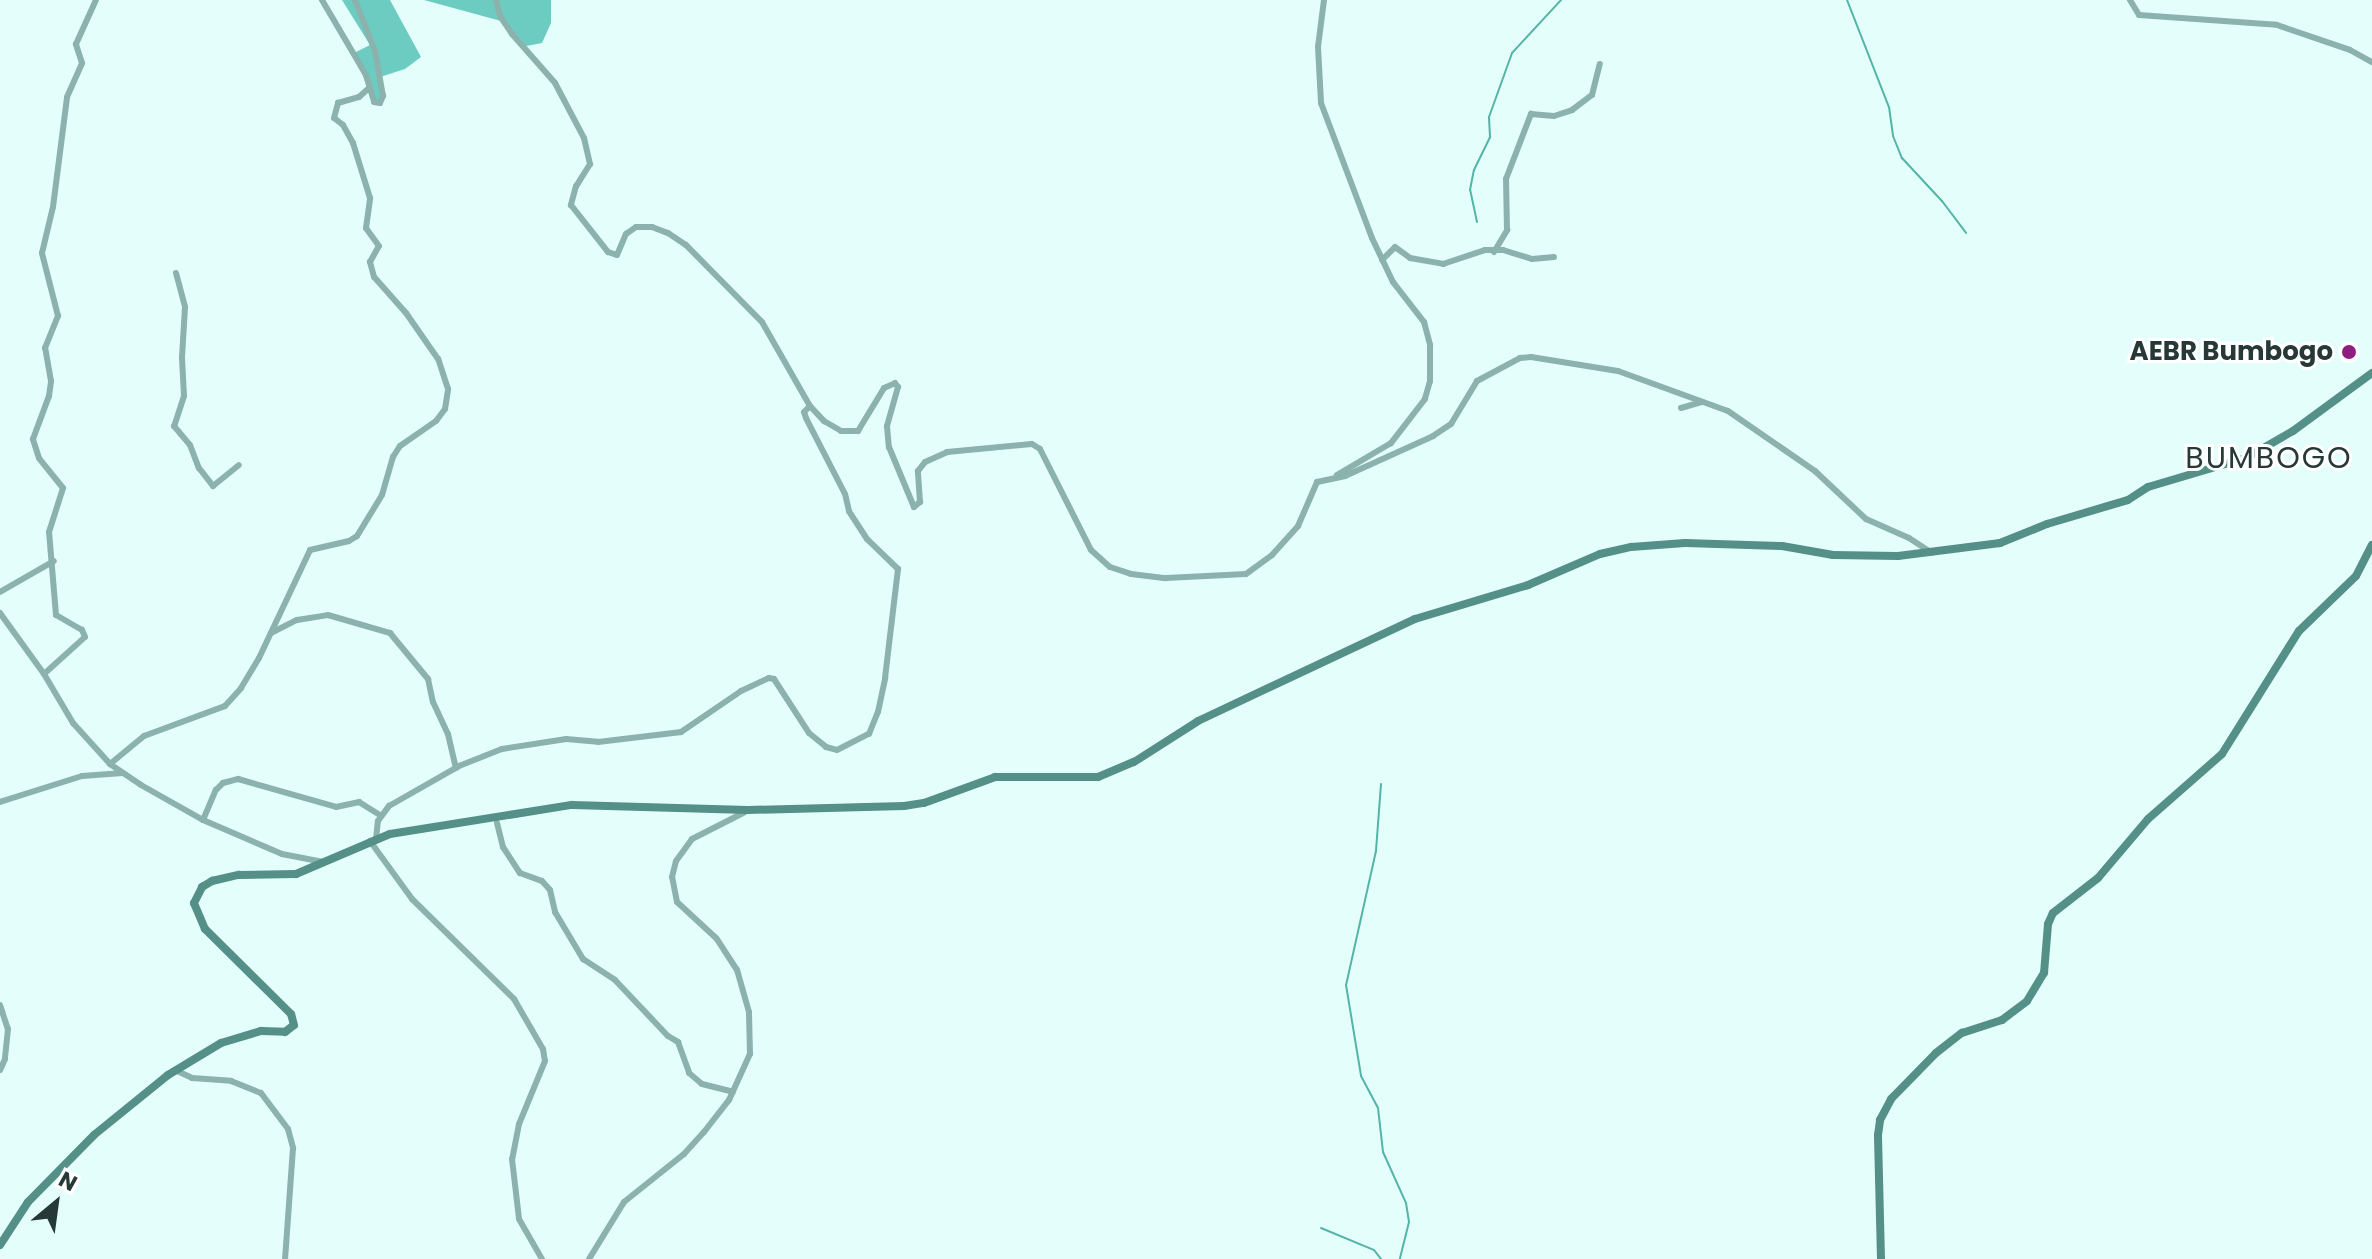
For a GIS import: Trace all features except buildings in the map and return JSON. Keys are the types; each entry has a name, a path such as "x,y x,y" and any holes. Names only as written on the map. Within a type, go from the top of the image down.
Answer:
{"street":[{"path":"44,674 85,637 82,630 56,615 54,561 49,532 63,488 33,448 51,381 45,348 58,316 42,253 53,207 67,97 82,63 76,44 96,0"},
{"path":"322,0 351,46 374,102 380,103 383,96 375,51 355,0"},
{"path":"496,0 500,16 512,34 555,83 590,154 586,174 571,198 574,210 614,257 626,234 636,227 660,230 686,245 731,286 772,334 810,406 824,421 841,431 858,431 884,388 892,381 895,383 898,387 887,426 889,447 914,507 920,502 918,471 925,462 947,452 1032,444 1040,449 1091,550 1110,567 1131,574 1193,579 1246,574 1272,555 1298,526 1317,482 1345,476 1433,436 1451,424 1477,381 1520,358 1609,369 1728,411 1815,471 1866,519 1909,538 1932,553"},
{"path":"1324,0 1318,47 1321,103 1382,260 1393,282 1429,332 1429,391 1391,443 1330,479"},
{"path":"2130,0 2139,15 2234,19 2277,25 2350,50 2372,62"},
{"path":"1494,252 1507,230 1506,179 1531,114 1554,116 1587,99 1596,89 1600,64"},
{"path":"110,764 144,736 225,706 241,688 271,633 310,550 349,541 357,536 382,495 393,457 400,446 442,415 448,401 438,359 406,313 379,285 370,265 379,246 367,233 370,198 353,143 333,113 341,100 359,97 370,87"},
{"path":"1382,260 1395,247 1410,258 1443,264 1485,250 1503,250 1532,259 1554,257"},
{"path":"176,273 185,307 182,358 184,396 174,426 190,445 197,465 213,486 239,465"},
{"path":"0,1245 28,1202 94,1135 175,1070 221,1043 261,1031 285,1032 294,1025 291,1014 205,929 194,903 202,887 239,875 296,874 373,840 419,828 572,805 748,810 904,806 924,803 995,777 1098,777 1134,762 1198,721 1415,619 1528,585 1616,550 1685,543 1782,546 1833,555 1898,556 2000,543 2047,524 2128,500 2148,487 2246,458 2293,431 2372,373"},
{"path":"1681,408 1706,402"},
{"path":"373,840 381,816 395,802 456,768 502,749 566,739 598,742 685,731 741,691 769,678 774,679 809,733 826,747 837,750 869,734 883,687 898,569 867,539 849,511 845,494 806,418 804,412 810,406"},
{"path":"1881,1259 1878,1135 1880,1120 1891,1099 1925,1063 1962,1033 2002,1020 2027,1001 2044,973 2048,924 2053,913 2098,878 2148,819 2222,754 2299,631 2356,576 2372,545"},
{"path":"0,592 54,561"},
{"path":"0,613 44,674 73,723 110,764 203,820 282,854 323,862"},
{"path":"271,633 297,620 328,615 390,633 428,679 433,702 448,734 456,768"},
{"path":"0,802 82,776 123,773"},
{"path":"203,820 216,790 223,783 238,779 336,807 359,802 381,816"},
{"path":"589,1259 619,1207 684,1154 733,1092 750,1054 752,1038 737,970 716,938 677,902 672,877 676,861 692,839 748,810"},
{"path":"497,823 503,847 520,873 542,881 550,890 555,912 583,959 615,980 668,1036 678,1042 689,1073 702,1084 733,1092"},
{"path":"373,840 412,899 514,999 543,1049 545,1061 519,1124 512,1159 519,1219 542,1259"},
{"path":"0,1005 8,1029 5,1059 0,1070"},
{"path":"175,1070 192,1078 231,1081 261,1093 288,1129 293,1148 285,1259"}],"shaded area":[{"path":"342,0 390,0 421,57 405,69 380,77 383,95 380,102 373,101 354,53 370,45"},
{"path":"424,0 551,0 551,23 542,43 521,47 501,21"}],"waterway":[{"path":"1477,222 1470,190 1474,170 1490,137 1489,117 1512,53 1561,0"},
{"path":"1847,0 1889,107 1893,136 1902,158 1942,201 1966,233"},
{"path":"1381,784 1376,851 1346,985 1361,1076 1378,1108 1383,1152 1406,1203 1409,1222 1400,1259"},
{"path":"1321,1228 1374,1250 1381,1259"}],"place":[{"name":"AEBR Bumbogo","path":"2349,352"}],"district":[{"name":"BUMBOGO","path":"2269,458"}]}
